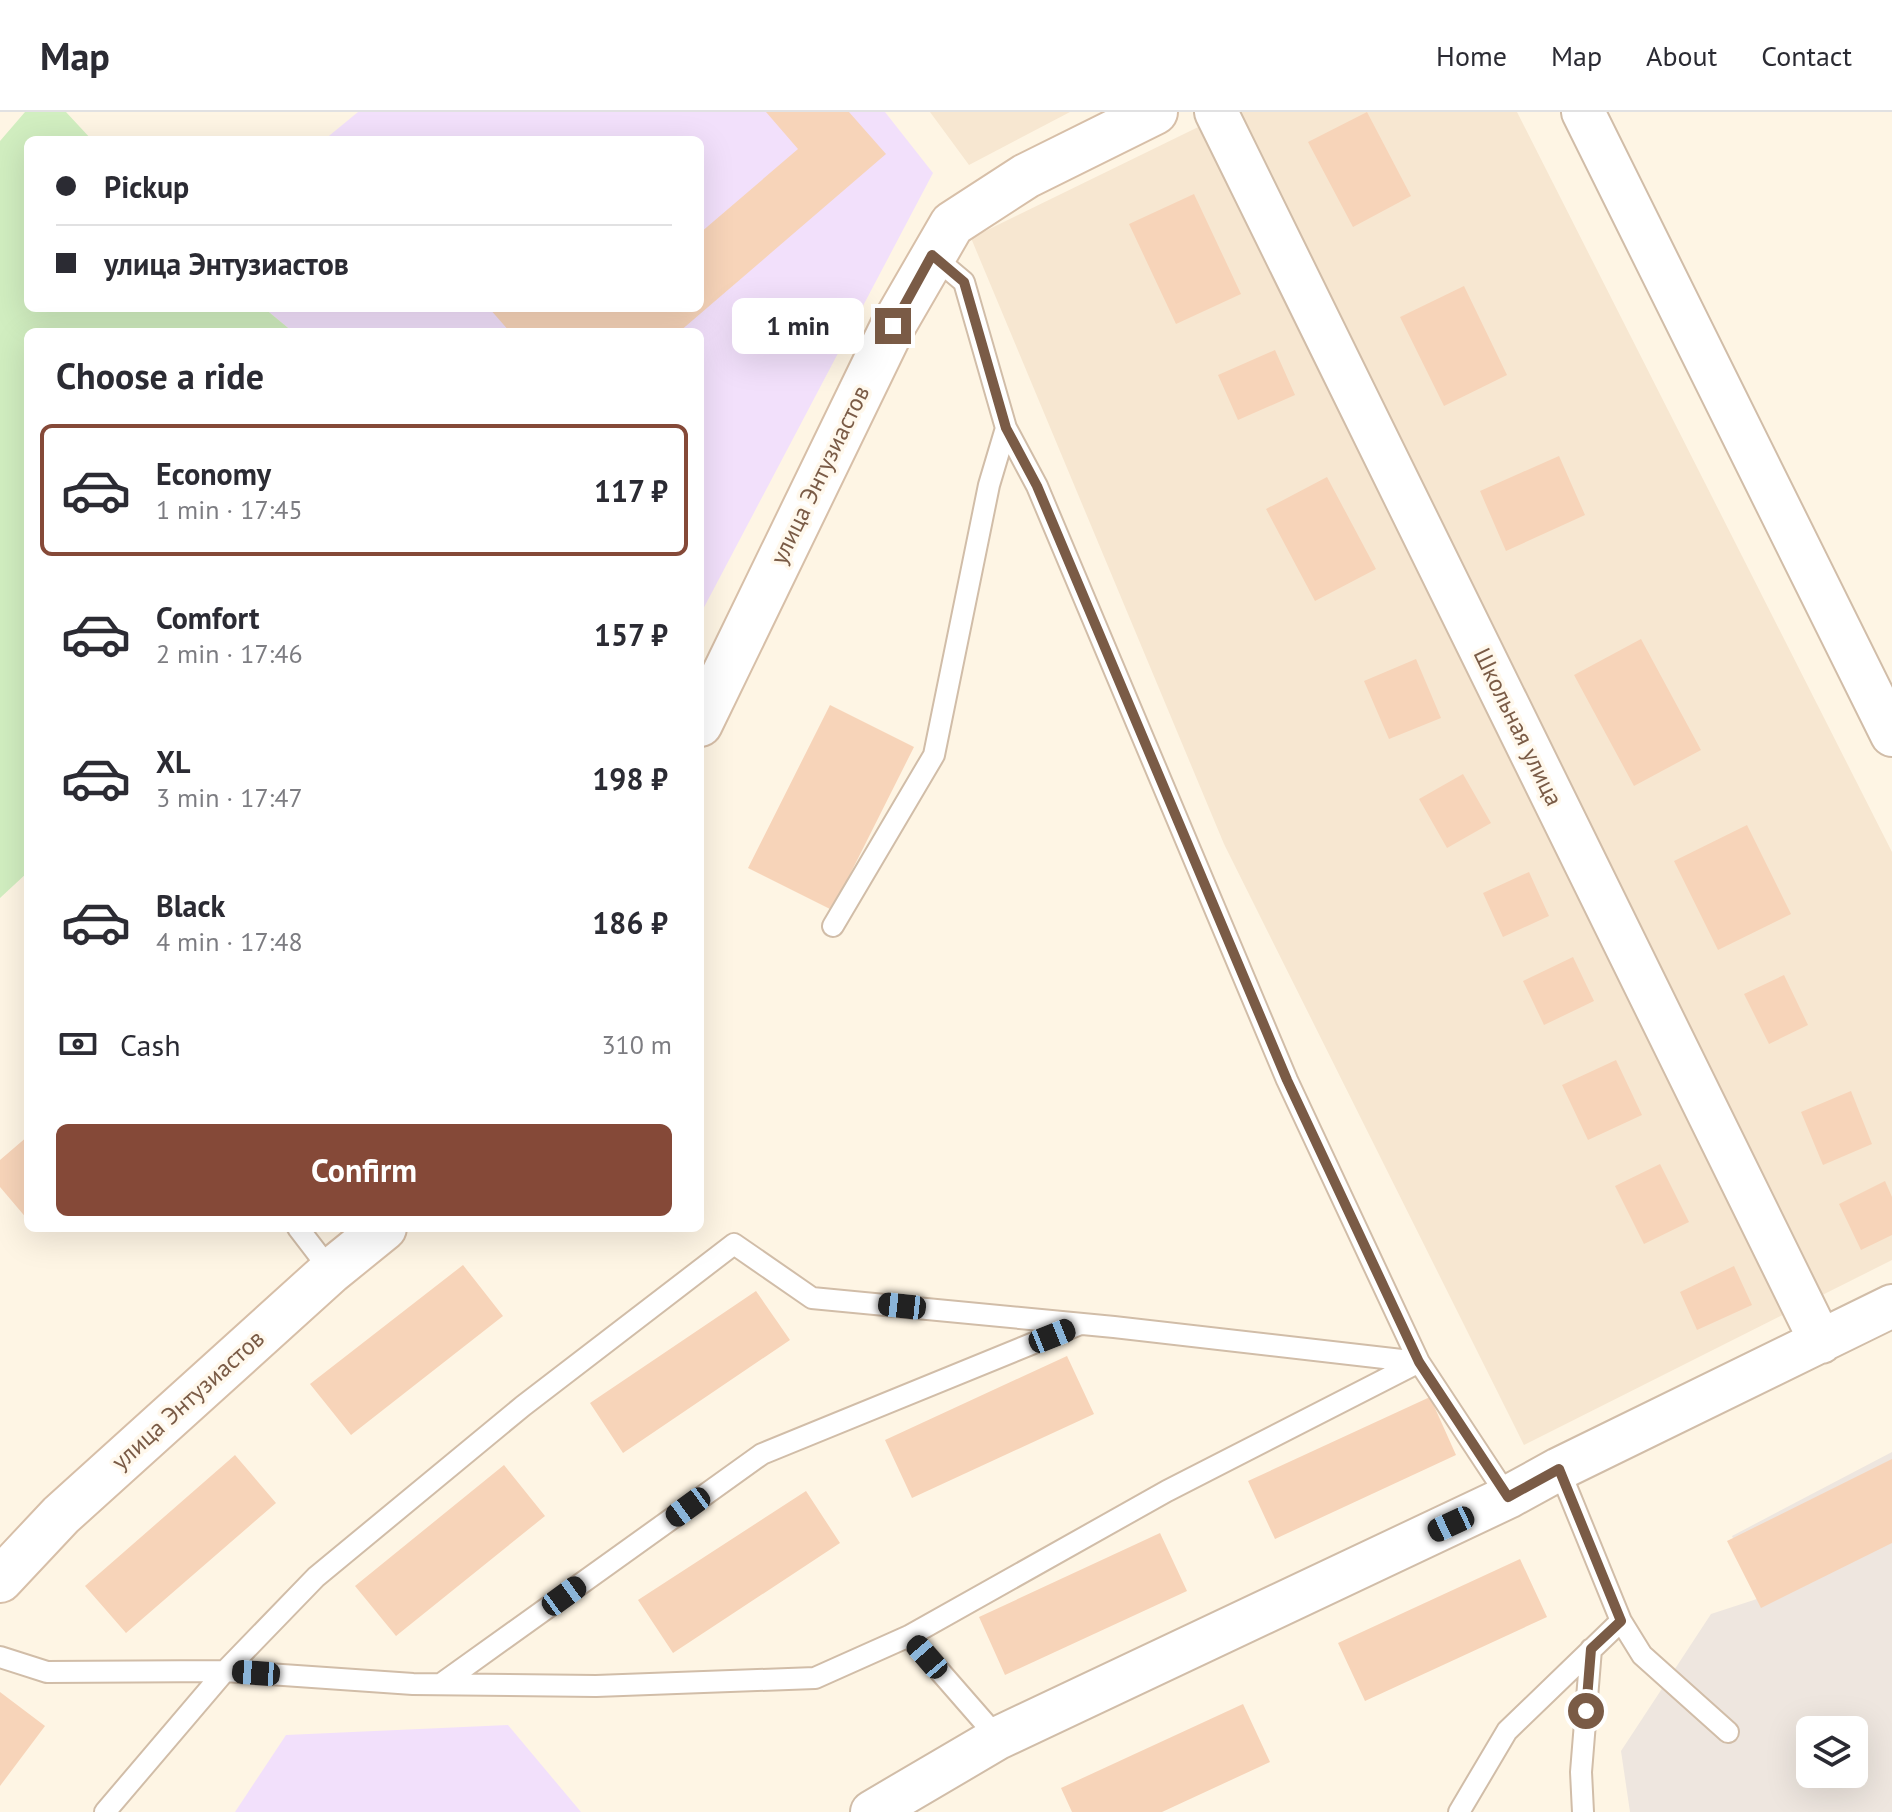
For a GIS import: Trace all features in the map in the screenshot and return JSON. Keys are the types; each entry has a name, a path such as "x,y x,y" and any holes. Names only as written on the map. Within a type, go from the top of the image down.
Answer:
{"street":[{"name":"улица Энтузиастов","path":"704,716 893,326 952,224 1026,176 1155,112"},
{"name":"Школьная улица","path":"1216,112 1821,1342"},
{"path":"1583,112 1892,735"},
{"name":"улица Энтузиастов","path":"0,1580 61,1515 331,1271 379,1232"},
{"path":"872,1812 998,1738 1508,1497 1892,1306"}],"lane":[{"path":"932,255 964,282 1006,428 1037,486 1287,1080 1419,1362 1508,1497"},
{"path":"833,926 934,755 989,485 1006,428"},
{"path":"301,1232 331,1271"},
{"path":"105,1812 225,1671 316,1577 523,1406 734,1244 812,1298 1419,1362"},
{"path":"441,1684 762,1454 1081,1324"},
{"path":"0,1657 47,1672 225,1671 441,1684 596,1686 815,1678 909,1636 1167,1491 1419,1362"},
{"path":"1559,1469 1621,1621 1642,1655 1728,1732"},
{"path":"1459,1812 1507,1731 1621,1621"},
{"path":"909,1636 998,1738"},
{"path":"1583,1812 1581,1772 1591,1649"}],"shaded area":[{"path":"358,112 885,112 933,173 704,607 704,328 288,328 269,312 704,312 704,136 329,136"},
{"path":"930,112 1070,112 969,165"},
{"path":"1229,112 1517,112 1892,852 1892,1260 1524,1445 1224,844 971,238"},
{"path":"1892,1452 1892,1812 1630,1812 1621,1751 1711,1614 1760,1598 1732,1536"},
{"path":"508,1725 581,1812 235,1812 286,1735"}],"green space":[{"path":"25,112 66,112 88,136 24,136 24,312 269,312 288,328 24,328 24,876 0,898 0,141"}],"building":[{"path":"766,112 849,112 886,154 704,311 704,230 798,149"},
{"path":"1367,112 1411,196 1353,227 1308,142"},
{"path":"1194,194 1241,294 1176,324 1129,224"},
{"path":"1464,286 1507,375 1444,406 1400,317"},
{"path":"492,312 702,312 684,328 506,328"},
{"path":"1275,350 1295,395 1238,420 1218,375"},
{"path":"1559,456 1585,515 1506,551 1480,491"},
{"path":"1327,477 1376,569 1315,601 1266,509"},
{"path":"1641,639 1701,750 1634,786 1574,675"},
{"path":"1416,659 1441,718 1389,739 1364,681"},
{"path":"830,705 914,747 832,910 748,868"},
{"path":"1463,774 1491,823 1447,848 1419,799"},
{"path":"1747,825 1791,914 1718,950 1674,861"},
{"path":"1529,872 1549,916 1503,937 1483,893"},
{"path":"1573,957 1594,1001 1544,1025 1523,981"},
{"path":"1784,975 1808,1025 1769,1044 1744,994"},
{"path":"1616,1060 1642,1115 1588,1140 1562,1085"},
{"path":"1851,1091 1872,1144 1823,1165 1801,1112"},
{"path":"24,1139 24,1215 0,1187 0,1160"},
{"path":"1660,1164 1689,1222 1644,1244 1615,1186"},
{"path":"1885,1181 1892,1197 1892,1235 1861,1250 1839,1204"},
{"path":"463,1265 503,1316 351,1435 310,1384"},
{"path":"1734,1266 1752,1305 1697,1330 1680,1292"},
{"path":"756,1291 790,1340 623,1453 590,1403"},
{"path":"1067,1356 1094,1414 912,1498 885,1440"},
{"path":"1430,1397 1456,1455 1275,1539 1248,1481"},
{"path":"235,1455 276,1503 126,1633 85,1586"},
{"path":"1892,1459 1892,1543 1761,1608 1727,1541"},
{"path":"504,1465 545,1516 396,1636 355,1586"},
{"path":"806,1491 840,1543 673,1653 638,1600"},
{"path":"1160,1533 1187,1591 1005,1675 979,1617"},
{"path":"1520,1559 1547,1617 1365,1701 1338,1643"},
{"path":"0,1692 45,1726 0,1786"},
{"path":"1243,1704 1270,1762 1162,1812 1072,1812 1061,1788"}],"route":[{"path":"893,326 932,255 964,282 1006,428 1037,486 1287,1080 1419,1362 1508,1497 1559,1469 1621,1621 1591,1649 1586,1711"}]}
